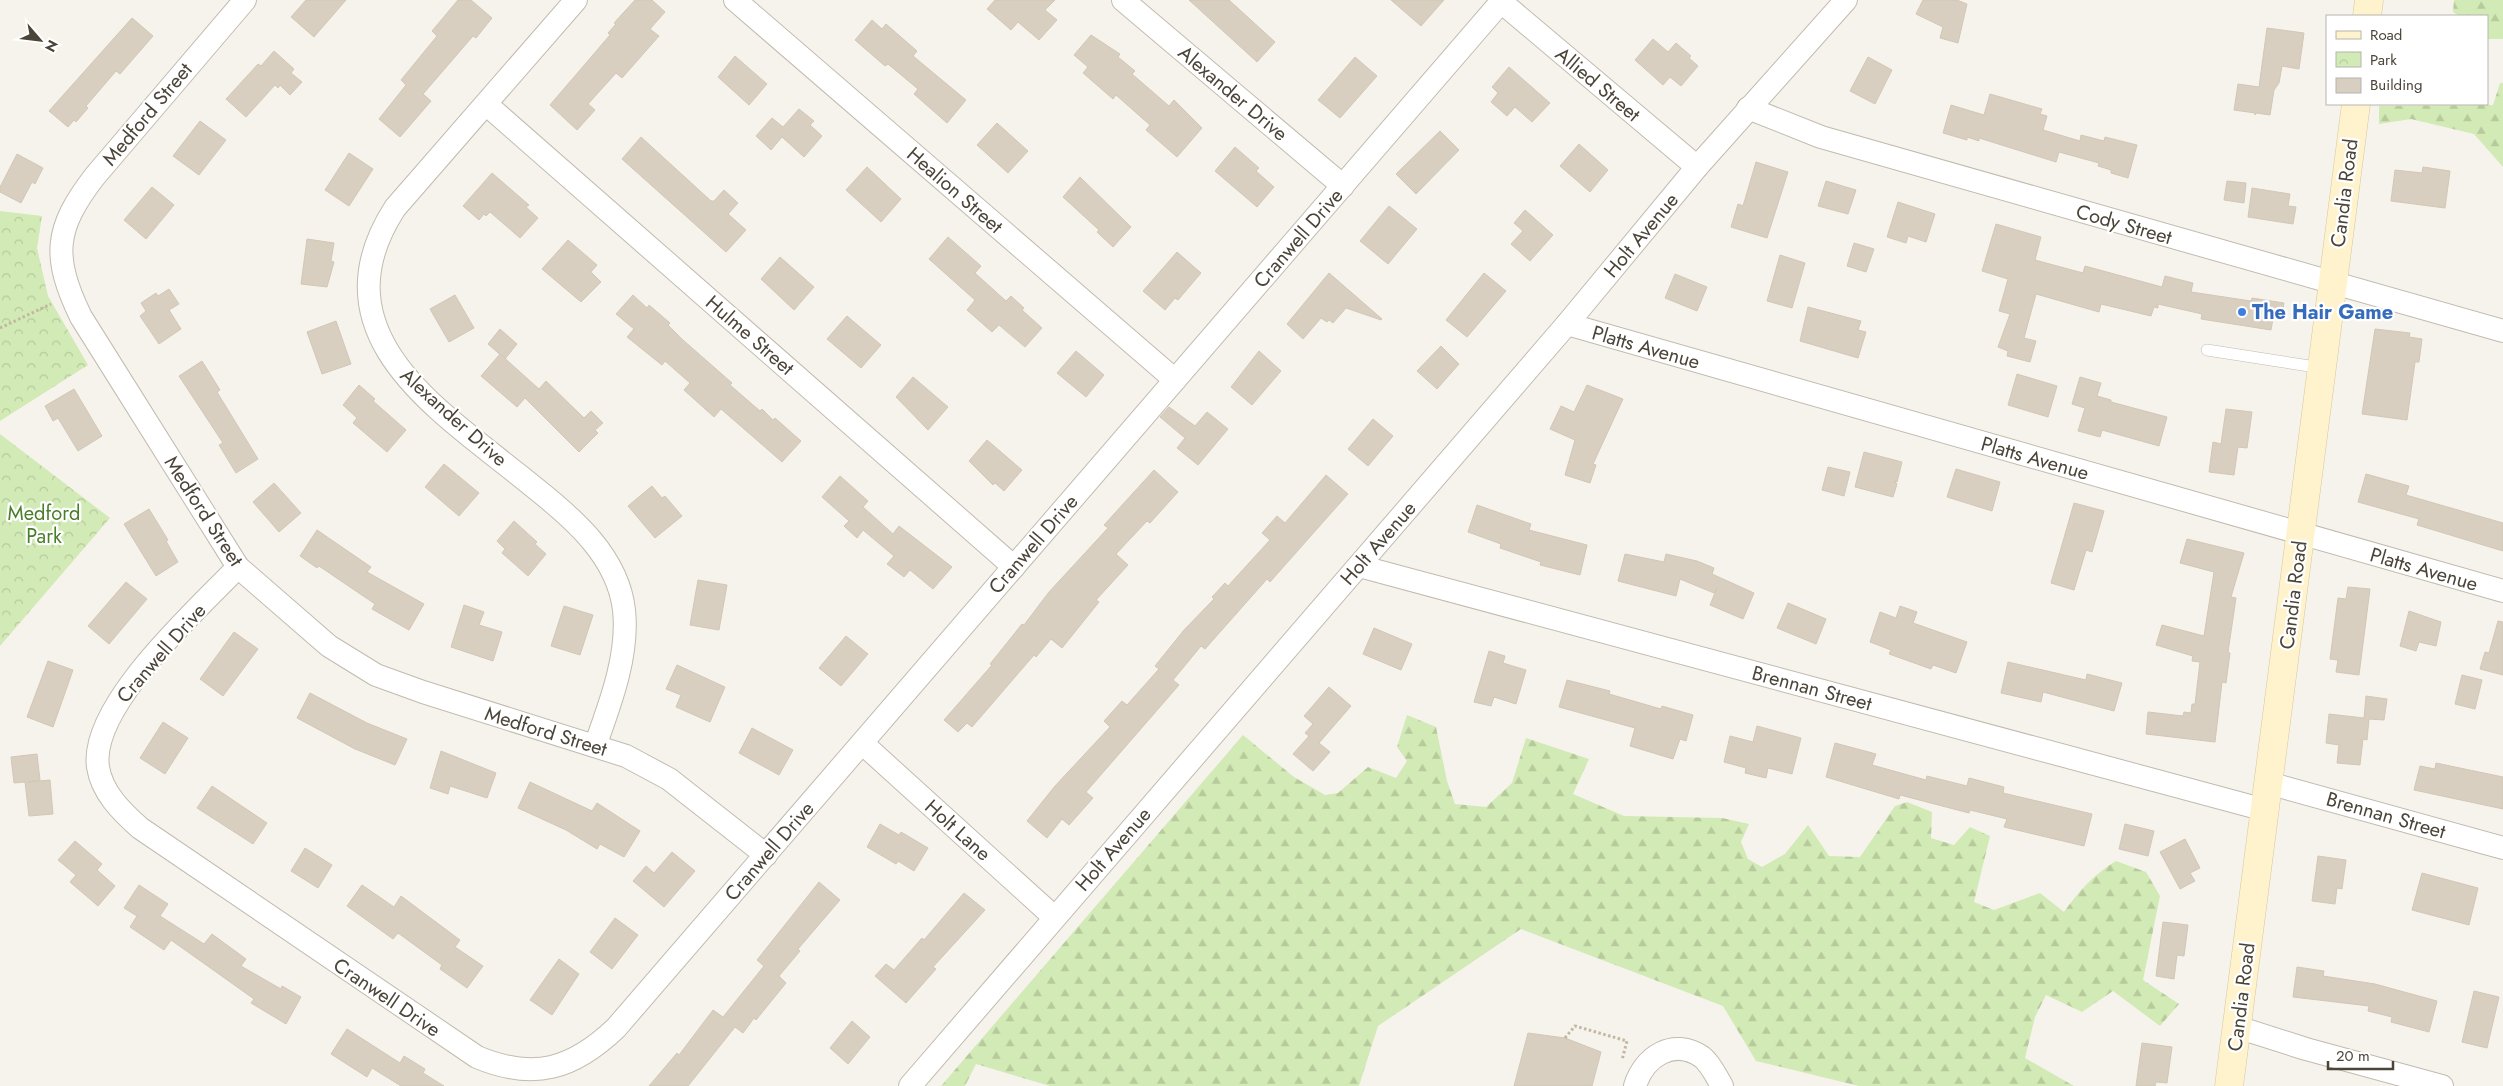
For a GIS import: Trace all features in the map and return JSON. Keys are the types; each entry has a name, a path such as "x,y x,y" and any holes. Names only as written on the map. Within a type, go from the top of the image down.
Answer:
{"main road":[{"path":"2367,15 2369,0"},
{"name":"Candia Road","path":"2229,1086 2356,105"}],"street":[{"name":"Medford Street","path":"245,0 79,197 66,220 60,245 62,270 70,294 81,317 238,567 329,646 376,675 423,692 626,756 669,779 766,855"},
{"name":"Healion Street","path":"735,0 1175,380"},
{"name":"Alexander Drive","path":"1123,0 1342,186"},
{"name":"Holt Avenue","path":"910,1086 1567,324 1697,167 1846,0"},
{"name":"Cranwell Drive","path":"238,567 172,636 122,695 108,717 99,741 98,767 106,791 122,811 140,828 477,1057 501,1067 527,1070 553,1067 577,1059 598,1045 616,1028 1500,1"},
{"name":"Allied Street","path":"1500,1 1697,167"},
{"name":"Alexander Drive","path":"567,3 486,104 395,208 381,229 372,253 367,278 369,303 375,328 386,350 400,371 456,423 555,504 592,539 606,560 617,584 624,609 625,635 607,712 595,746"},
{"name":"Hulme Street","path":"486,104 1014,567"},
{"name":"Cody Street","path":"1748,108 1821,137 2503,331"},
{"name":"Platts Avenue","path":"1567,324 2503,591"},
{"name":"Brennan Street","path":"1359,566 2264,810"},
{"name":"Holt Lane","path":"862,743 1054,917"},
{"name":"Brennan Street","path":"2268,783 2503,848"},
{"path":"2237,1027 2306,1049 2442,1086"},
{"path":"1635,1086 1639,1072 1648,1060 1674,1049 1689,1051 1702,1058 1711,1067 1722,1086"}],"lane":[{"path":"2207,350 2322,368"}],"path":[{"path":"0,328 70,294"},
{"path":"1565,1038 1575,1026 1627,1041 1620,1068"}],"green space":[{"path":"2454,0 2503,0 2503,39 2488,39 2488,15 2458,15 2453,12"},
{"path":"2500,83 2503,83 2503,167 2474,134 2411,119 2379,124 2379,106 2493,105"},
{"path":"0,211 42,216 37,248 48,296 88,365 0,421"},
{"name":"Medford Park","path":"0,434 110,518 0,646"},
{"path":"1407,715 1436,727 1447,781 1455,804 1486,807 1512,783 1526,738 1589,759 1573,794 1624,816 1722,818 1749,824 1741,842 1748,859 1762,867 1785,854 1808,825 1829,856 1860,857 1895,806 1907,802 1932,812 1931,838 1954,845 1970,827 1990,836 1974,902 1994,910 2040,893 2064,912 2087,884 2116,861 2146,872 2160,896 2143,980 2179,1004 2160,1026 2113,991 2082,1012 2046,995 2035,1017 2025,1058 2074,1086 1859,1086 1756,1061 1723,1006 1521,929 1378,1026 1359,1086 1050,1086 976,1064 965,1086 941,1086 1243,735 1294,777 1325,795 1338,793 1368,767 1396,778 1407,761 1397,747"}],"building":[{"path":"306,0 346,0 314,37 291,17"},
{"path":"458,0 471,0 492,18 476,38 473,36 423,94 431,101 400,137 379,119 406,85 401,80 437,36 432,31"},
{"path":"635,0 652,0 665,12 650,29 659,36 622,78 616,73 588,104 595,110 577,130 550,105 610,35 608,33 616,24 614,23"},
{"path":"995,0 1055,0 1045,10 1057,20 1039,40 1018,22 1011,30 987,9"},
{"path":"1189,0 1229,0 1275,42 1257,62"},
{"path":"1391,0 1444,0 1421,26"},
{"path":"1923,0 1957,0 1967,4 1958,43 1940,38 1943,27 1916,14"},
{"path":"132,18 153,36 120,74 116,71 86,106 88,108 76,122 74,120 68,127 49,111"},
{"path":"872,20 882,29 886,24 917,51 913,56 966,100 947,123 914,94 918,89 888,64 885,66 855,40"},
{"path":"2267,28 2304,33 2299,69 2282,66 2279,83 2274,90 2270,115 2256,113 2255,115 2255,113 2234,110 2238,84 2259,87"},
{"path":"1091,35 1120,54 1118,57 1135,71 1132,74 1169,106 1174,100 1202,128 1177,157 1146,130 1150,125 1116,95 1113,99 1083,73 1088,67 1074,55"},
{"path":"1653,39 1668,52 1676,43 1691,56 1689,58 1698,66 1681,86 1670,77 1663,85 1635,60"},
{"path":"274,51 294,69 291,73 302,82 290,95 280,85 278,88 275,85 246,117 226,99 258,64 261,66"},
{"path":"735,56 767,84 749,105 718,77"},
{"path":"1355,57 1377,76 1340,118 1318,100"},
{"path":"1868,57 1892,70 1875,104 1850,91"},
{"path":"1509,67 1550,103 1532,122 1515,107 1507,116 1491,102 1498,93 1492,87"},
{"path":"1990,94 2042,109 2040,114 2047,116 2043,130 2080,141 2081,135 2104,141 2105,137 2137,145 2128,178 2111,173 2111,170 2098,166 2099,163 2059,152 2056,162 1979,138 1979,141 1967,137 1967,140 1943,133 1951,105 1984,115"},
{"path":"799,109 814,121 810,125 822,136 804,157 782,137 771,150 756,136 772,118 783,127"},
{"path":"200,121 226,140 199,175 173,156"},
{"path":"997,123 1028,151 1008,173 977,145"},
{"path":"1440,131 1459,150 1416,194 1396,174"},
{"path":"641,137 711,201 714,201 724,190 738,203 728,214 746,230 726,252 622,159"},
{"path":"1579,144 1608,170 1590,192 1560,166"},
{"path":"1235,147 1259,168 1256,171 1274,187 1257,207 1215,171"},
{"path":"349,153 373,169 349,206 325,190"},
{"path":"17,154 43,168 35,184 32,182 21,203 0,192 0,187"},
{"path":"1756,162 1788,172 1767,238 1731,227 1738,204 1743,206"},
{"path":"867,167 901,199 881,222 846,190"},
{"path":"2423,167 2450,171 2445,208 2391,201 2395,170 2422,173"},
{"path":"492,173 529,205 526,207 538,218 520,238 490,212 486,216 484,214 479,220 463,206"},
{"path":"1080,177 1131,227 1113,247 1097,232 1099,230 1063,197"},
{"path":"1826,181 1856,190 1848,214 1818,206"},
{"path":"2227,181 2246,183 2244,203 2224,200"},
{"path":"152,187 174,205 146,239 124,220"},
{"path":"2252,188 2290,194 2288,206 2296,207 2293,224 2248,217"},
{"path":"1898,202 1935,214 1926,242 1908,236 1906,243 1887,237"},
{"path":"1389,206 1417,229 1388,264 1360,241"},
{"path":"1525,210 1553,235 1530,261 1511,244 1523,231 1514,223"},
{"path":"1996,224 2041,237 2035,260 2083,273 2085,266 2162,287 2165,276 2193,283 2191,292 2251,301 2252,298 2284,303 2281,320 2273,319 2271,330 2201,319 2202,314 2158,304 2158,308 2154,307 2151,316 2101,304 2099,312 2036,294 2024,338 2036,341 2030,362 2007,356 2008,351 1998,347 2010,314 1999,311 2008,279 1982,271"},
{"path":"948,237 981,266 975,273 1006,301 1011,296 1024,308 1022,310 1042,328 1025,347 999,325 992,332 967,310 975,300 929,259"},
{"path":"307,239 334,243 331,261 334,262 327,287 301,284"},
{"path":"568,240 597,265 591,272 601,282 581,302 542,269"},
{"path":"1854,243 1874,249 1866,272 1847,266"},
{"path":"1177,252 1201,273 1178,300 1175,298 1165,310 1143,291"},
{"path":"1780,255 1805,263 1792,308 1767,301"},
{"path":"780,257 814,287 794,310 761,279"},
{"path":"1329,273 1382,319 1346,308 1333,323 1321,318 1303,339 1287,324"},
{"path":"1484,273 1506,291 1467,337 1446,320"},
{"path":"1675,274 1707,287 1697,311 1665,298"},
{"path":"169,289 179,304 169,310 181,329 159,344 140,316 146,311 141,303 156,293 158,296"},
{"path":"455,295 474,328 449,342 430,309"},
{"path":"633,295 647,308 649,305 670,323 668,325 683,340 732,383 730,385 760,411 762,409 773,420 775,418 801,441 782,462 721,409 714,417 684,390 690,383 665,361 662,365 627,337 634,329 616,314"},
{"path":"1808,307 1861,321 1858,330 1866,332 1858,358 1800,341"},
{"path":"847,316 881,345 861,368 827,339"},
{"path":"336,321 351,364 322,374 307,332"},
{"path":"500,329 517,344 505,359 488,344"},
{"path":"2375,329 2410,333 2409,337 2422,339 2419,362 2415,362 2407,420 2362,414"},
{"path":"1441,346 1459,364 1437,389 1417,371"},
{"path":"1076,351 1104,375 1086,397 1057,373"},
{"path":"1259,351 1281,371 1252,405 1231,387"},
{"path":"500,354 539,389 546,381 584,418 591,411 603,423 595,430 598,433 579,452 525,398 517,407 481,376"},
{"path":"202,361 220,390 217,392 258,459 236,473 219,445 223,443 179,376"},
{"path":"2017,374 2057,386 2048,417 2008,405"},
{"path":"913,377 948,407 928,430 896,397"},
{"path":"2080,377 2101,383 2097,396 2111,400 2111,402 2167,417 2159,446 2102,430 2100,437 2078,431 2085,408 2072,404"},
{"path":"359,385 375,399 373,401 406,430 387,452 353,423 357,418 343,405"},
{"path":"1587,385 1623,399 1593,464 1596,465 1590,483 1565,475 1575,440 1550,429 1561,406 1574,412"},
{"path":"74,389 102,436 78,451 58,418 53,421 45,406"},
{"path":"1169,407 1195,426 1207,412 1228,429 1198,465 1177,448 1185,438 1160,417"},
{"path":"2226,409 2252,412 2247,448 2238,447 2234,475 2209,472 2213,442 2221,444"},
{"path":"1373,419 1393,436 1368,466 1348,449"},
{"path":"987,440 1022,470 1004,491 995,483 993,485 969,461"},
{"path":"1864,452 1902,462 1897,482 1894,481 1897,484 1893,497 1855,487"},
{"path":"444,464 479,493 459,516 425,487"},
{"path":"1828,467 1850,472 1844,496 1822,490"},
{"path":"1956,469 2000,482 1992,511 1947,497"},
{"path":"1154,470 1178,492 1150,523 1147,521 1116,554 1128,565 1096,600 1099,602 1062,648 1051,639 1036,657 1034,655 972,727 967,723 958,732 944,720 992,665 990,664 1022,624 1024,625 1049,592 1108,528 1104,525"},
{"path":"2366,474 2409,486 2406,495 2503,523 2503,551 2417,525 2419,519 2358,502"},
{"path":"1326,475 1348,494 1270,582 1267,579 1205,649 1201,646 1173,680 1179,685 1086,792 1093,798 1069,825 1062,819 1047,838 1027,821 1055,786 1110,727 1104,721 1122,701 1127,705 1159,669 1155,666 1184,630 1214,599 1212,597 1225,583 1228,586 1270,540 1262,533 1277,516 1285,523"},
{"path":"840,476 868,501 863,507 893,534 899,526 952,567 933,589 910,570 904,577 887,564 894,556 863,530 857,538 844,526 849,521 822,497"},
{"path":"274,483 301,513 279,532 253,502"},
{"path":"652,486 662,498 665,496 682,516 655,538 628,506"},
{"path":"2074,503 2104,511 2092,552 2086,550 2074,590 2051,583"},
{"path":"1477,505 1531,524 1529,530 1587,545 1580,575 1540,565 1541,562 1500,548 1501,544 1468,532"},
{"path":"149,509 168,540 166,541 178,562 156,576 124,524"},
{"path":"514,521 537,542 535,544 546,554 528,576 502,553 505,549 497,541"},
{"path":"317,530 371,567 367,572 424,604 409,630 372,609 375,604 319,566 317,568 300,556"},
{"path":"2187,539 2244,553 2231,597 2236,598 2228,652 2230,653 2226,683 2222,682 2215,742 2146,734 2148,712 2183,716 2184,712 2191,713 2192,704 2195,704 2200,662 2192,661 2193,656 2156,645 2162,625 2204,636 2214,572 2180,563"},
{"path":"1625,554 1664,562 1666,554 1697,561 1714,568 1712,574 1754,593 1743,619 1710,605 1717,588 1714,593 1680,579 1676,596 1618,581"},
{"path":"698,580 727,585 719,630 690,625"},
{"path":"126,582 147,599 109,644 88,626"},
{"path":"2348,587 2370,589 2359,675 2336,672 2338,660 2330,659 2338,598 2346,599"},
{"path":"1788,603 1826,619 1816,644 1777,628"},
{"path":"464,605 484,612 479,625 502,632 493,661 451,647"},
{"path":"564,606 593,615 580,655 551,646"},
{"path":"1900,606 1917,612 1913,623 1967,642 1956,673 1933,665 1931,669 1889,654 1891,650 1870,642 1880,612 1896,618"},
{"path":"2409,611 2441,622 2436,646 2419,642 2416,651 2400,646"},
{"path":"2498,621 2503,622 2503,675 2480,669 2485,652 2489,653"},
{"path":"1374,628 1412,644 1401,670 1363,654"},
{"path":"234,632 258,649 223,696 200,679"},
{"path":"846,636 868,654 841,686 819,668"},
{"path":"1489,651 1505,656 1503,663 1526,670 1516,704 1494,697 1491,706 1474,702"},
{"path":"48,661 73,670 53,727 27,717"},
{"path":"2008,662 2086,680 2087,674 2122,683 2114,711 2043,692 2041,702 2001,693"},
{"path":"677,665 725,687 710,722 676,707 681,695 666,689"},
{"path":"2462,675 2482,680 2475,709 2455,704"},
{"path":"1567,680 1610,691 1609,694 1661,709 1662,706 1693,715 1686,741 1680,739 1673,759 1630,746 1635,728 1559,707"},
{"path":"1329,687 1351,706 1319,743 1330,752 1313,771 1293,754 1309,736 1305,733 1313,724 1304,716"},
{"path":"310,693 367,723 407,739 395,765 355,749 297,718"},
{"path":"2366,696 2387,699 2384,720 2369,719 2367,740 2363,739 2360,765 2337,763 2339,745 2326,743 2329,714 2364,718"},
{"path":"163,722 188,738 165,774 140,758"},
{"path":"1757,726 1801,738 1792,774 1768,768 1766,778 1745,773 1746,768 1724,762 1730,736 1753,742"},
{"path":"752,728 793,750 779,775 739,753"},
{"path":"1835,743 1876,754 1872,765 1926,780 1927,776 1967,786 1969,778 2004,787 2003,793 2092,814 2084,846 2004,827 2007,819 1970,810 1969,813 1900,795 1899,799 1826,777"},
{"path":"441,751 496,773 487,798 450,786 448,794 430,788"},
{"path":"37,754 40,780 28,782 50,780 53,814 29,816 25,782 14,783 11,757"},
{"path":"2436,763 2503,777 2503,809 2414,790 2420,766 2435,769"},
{"path":"530,782 592,811 597,803 640,831 624,857 600,844 597,849 566,830 518,808"},
{"path":"212,786 267,823 253,844 197,808"},
{"path":"880,824 899,835 901,832 928,848 914,871 898,861 896,864 867,847"},
{"path":"2125,824 2154,831 2148,856 2119,849"},
{"path":"2185,839 2200,868 2190,873 2195,881 2180,889 2160,852"},
{"path":"75,841 102,864 97,870 115,886 98,906 70,882 76,875 58,860"},
{"path":"305,848 332,865 318,888 291,871"},
{"path":"672,852 695,871 664,907 633,881 646,866 654,873"},
{"path":"2318,856 2346,860 2342,889 2337,888 2335,904 2312,901"},
{"path":"2422,873 2478,888 2469,925 2412,910"},
{"path":"819,882 840,900 798,949 800,951 779,976 786,983 756,1020 754,1018 743,1033 735,1027 688,1086 649,1086 677,1053 679,1055 713,1010 723,1017 764,966 757,960"},
{"path":"139,885 168,904 160,916 204,944 212,934 246,959 241,966 281,989 282,986 301,997 286,1024 251,1003 254,999 171,940 164,950 130,927 137,916 124,908"},
{"path":"362,885 394,907 401,896 460,940 455,947 483,966 467,988 440,969 442,965 398,933 393,939 347,906"},
{"path":"964,893 985,910 933,967 936,969 906,1003 875,976 886,964 894,970 922,938 924,940"},
{"path":"615,918 638,935 612,969 590,952"},
{"path":"2163,922 2188,925 2184,956 2177,955 2174,979 2156,976"},
{"path":"559,959 579,974 552,1015 530,1000"},
{"path":"2297,967 2324,971 2323,976 2375,984 2437,1001 2429,1032 2391,1022 2392,1017 2368,1011 2369,1006 2293,997"},
{"path":"2474,991 2499,997 2487,1048 2462,1042"},
{"path":"852,1021 870,1037 848,1064 830,1048"},
{"path":"347,1029 400,1063 404,1056 425,1069 423,1073 444,1086 401,1086 372,1068 367,1077 331,1054"},
{"path":"1528,1033 1565,1038 1601,1052 1592,1086 1514,1086"},
{"path":"2142,1043 2172,1047 2167,1083 2156,1082 2155,1086 2136,1086"}],"place":[{"name":"The Hair Game","path":"2242,312"}]}
